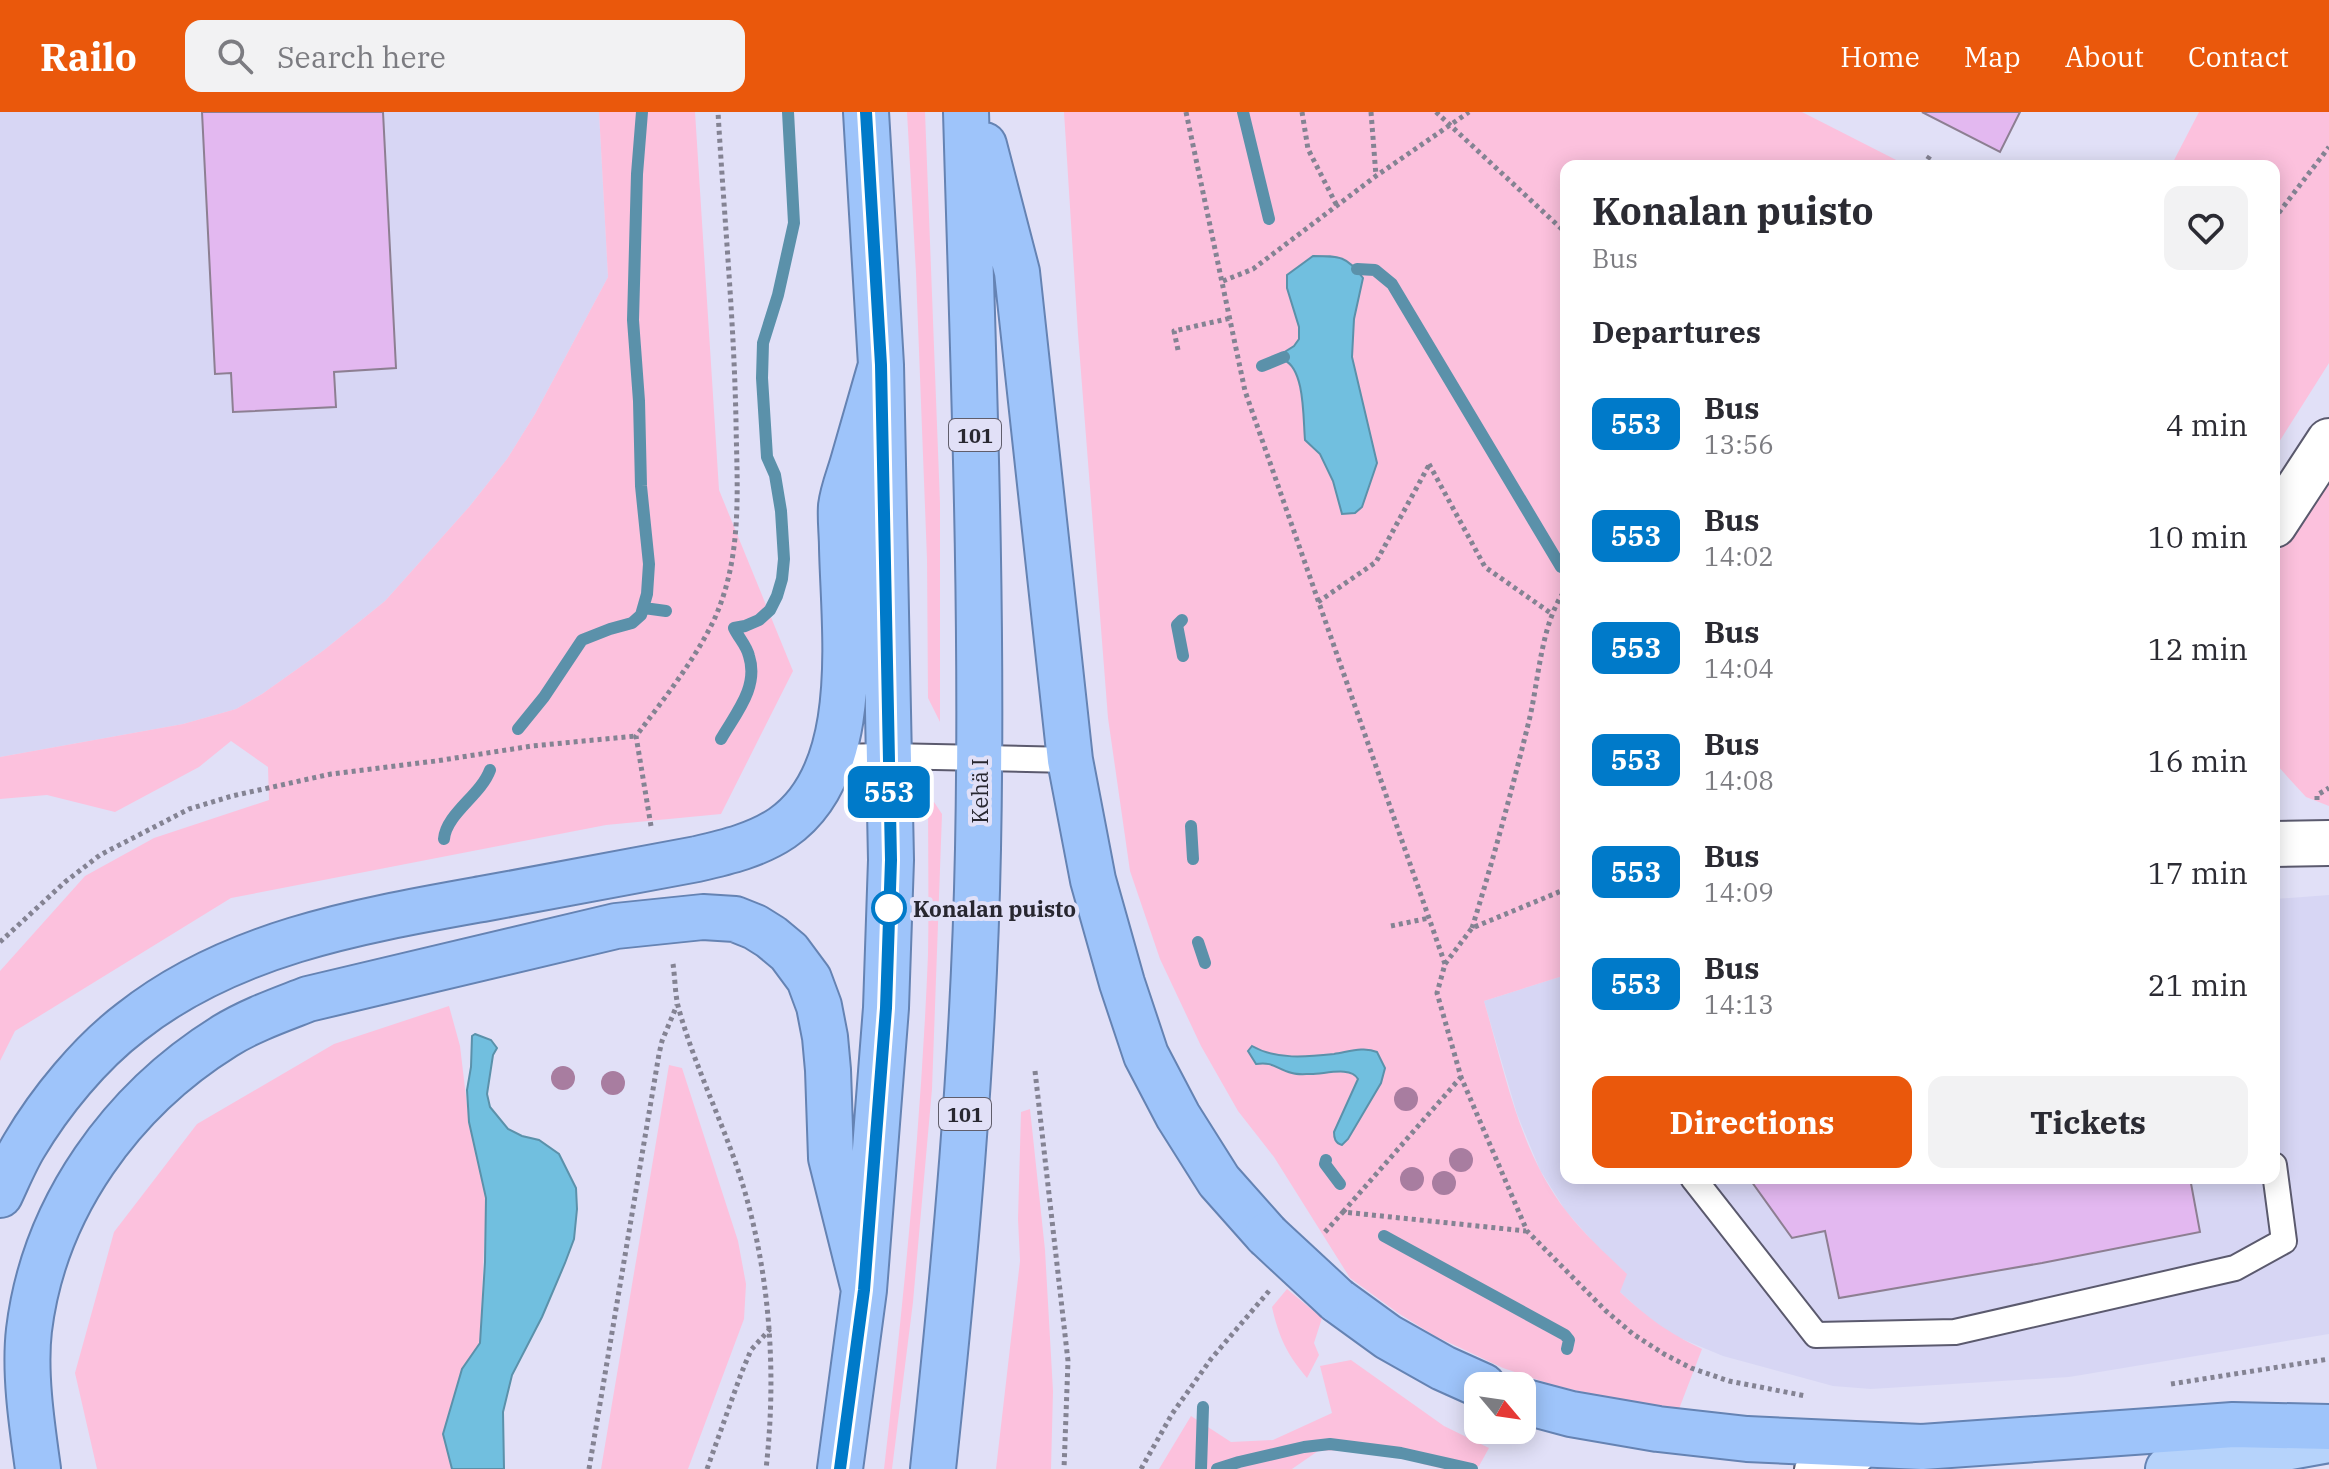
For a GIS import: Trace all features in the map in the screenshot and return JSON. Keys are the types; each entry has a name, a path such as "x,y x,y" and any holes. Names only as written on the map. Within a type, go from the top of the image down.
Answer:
{"highway":[{"path":"840,1469 864,1290 886,1008 891,860 881,365 866,112"},
{"name":"Kehä I","path":"933,1469 947,1336 973,1010 979,758 966,112"},
{"path":"976,112 1017,272 1070,760 1093,880 1146,1055 1178,1116 1219,1181 1267,1235 1337,1300 1388,1337 1464,1377"},
{"path":"0,1195 24,1146 62,1092 94,1055 130,1022 184,986 234,960 282,943 397,914 739,849 783,828 796,816 818,790 833,757 841,720 845,661 841,504 881,365"},
{"path":"38,1469 30,1408 29,1332 39,1275 85,1172 114,1131 147,1096 189,1059 227,1034 308,999 616,926 703,917 735,919 771,937 789,952 809,979 819,1006 825,1037 831,1158 864,1290"},
{"path":"1536,1405 1571,1414 1673,1431 1747,1439 1922,1447 2233,1425 2329,1427"}],"main road":[{"path":"2168,1469 2329,1440"}],"street":[{"path":"2280,516 2329,441"},
{"path":"2280,844 2329,843"}],"lane":[{"path":"833,757 1070,760"},
{"path":"1698,1184 1816,1335 1831,1335 1955,1332 2235,1268 2284,1241 2276,1184"},
{"path":"1807,1469 1922,1447"}],"path":[{"path":"653,840 636,736 668,694 714,619 725,586 738,521 735,367 718,112"},
{"path":"1186,112 1245,391 1445,964"},
{"path":"1302,112 1308,149 1337,206"},
{"path":"1371,112 1376,176"},
{"path":"1436,112 1560,227"},
{"path":"1223,281 1253,269 1376,176 1469,112"},
{"path":"2280,211 2329,147"},
{"path":"1927,160 1932,153"},
{"path":"1178,350 1174,331 1231,318"},
{"path":"1318,602 1376,562 1429,464 1485,567 1552,614"},
{"path":"1527,1231 1461,1077 1437,993 1445,964 1472,928 1492,864 1529,721 1552,614 1560,596"},
{"path":"0,942 65,882 100,855 189,809 331,774 532,746 636,736"},
{"path":"2317,795 2329,788"},
{"path":"1472,928 1560,891"},
{"path":"1391,926 1429,918"},
{"path":"673,959 677,1004 741,1179 758,1250 770,1328 772,1416 766,1469"},
{"path":"589,1469 659,1054 677,1004"},
{"path":"1035,1071 1068,1361 1064,1469"},
{"path":"1343,1212 1461,1077"},
{"path":"707,1469 751,1350 770,1328"}],"shaded area":[{"path":"0,112 599,112 608,277 535,414 507,459 469,507 385,601 324,650 236,709 183,724 0,757"},
{"path":"599,112 695,112 719,490 793,671 721,814 606,825 231,898 15,1031 0,1061 0,971 85,876 154,838 269,800 268,767 231,741 199,767 115,812 47,795 0,799 0,757 183,724 236,709 324,650 385,601 469,507 507,459 535,414 608,277"},
{"path":"907,112 925,112 940,503 940,722 928,698 927,559"},
{"name":"Konalan puisto","path":"1064,112 1802,112 1896,160 1560,160 1560,977 1484,1001 1516,1111 1537,1164 1551,1189 1581,1229 1627,1274 1620,1292 1658,1324 1702,1349 1679,1409 1553,1385 1536,1379 1536,1372 1515,1372 1503,1368 1435,1336 1350,1278 1274,1157 1238,1111 1201,1046 1160,959 1130,871 1108,718"},
{"path":"2199,112 2329,112 2329,363 2280,441 2280,160 2174,160"},
{"path":"2329,472 2329,806 2306,797 2280,769 2280,550"},
{"path":"934,802 942,814 932,1089 913,1302 892,1469 884,1469 916,1148 928,955 928,803"},
{"path":"2329,895 2329,1334 2069,1377 1871,1389 1833,1386 1723,1356 1670,1334 1619,1291 1594,1243 1565,1210 1540,1170 1517,1114 1484,1001 1560,977 1560,1184 2280,1184 2280,899"},
{"path":"449,1006 460,1046 469,1122 486,1198 480,1343 462,1369 444,1434 452,1469 97,1469 75,1373 114,1232 197,1124 334,1044"},
{"path":"669,1065 682,1068 738,1241 746,1284 744,1319 688,1469 601,1469"},
{"path":"1030,1109 1045,1250 1053,1391 1051,1469 996,1469 1020,1261 1021,1112"},
{"path":"1287,1289 1322,1318 1314,1343 1319,1355 1307,1378 1285,1345 1272,1307"},
{"path":"1351,1360 1444,1426 1464,1436 1464,1444 1481,1444 1489,1448 1479,1466 1468,1469 1444,1469 1422,1464 1386,1449 1318,1451 1292,1469 1159,1469 1191,1416 1231,1442 1273,1440 1332,1413 1320,1366"}],"water":[{"path":"1313,256 1342,259 1363,278 1354,319 1352,357 1377,463 1362,507 1355,513 1342,514 1333,481 1320,454 1305,440 1299,383 1291,365 1284,360 1283,353 1299,339 1287,275"},
{"path":"475,1034 491,1040 497,1048 493,1055 487,1094 490,1107 508,1129 539,1140 559,1154 576,1188 574,1239 542,1317 512,1375 503,1412 504,1469 452,1469 443,1434 462,1369 480,1343 486,1198 469,1122 467,1090 472,1036"},
{"path":"1252,1046 1271,1054 1292,1056 1372,1050 1377,1052 1385,1068 1381,1083 1342,1145 1335,1140 1334,1132 1358,1079 1355,1075 1344,1072 1297,1074 1271,1065 1256,1064 1248,1051"}],"building":[{"path":"202,112 383,112 396,368 334,372 336,407 233,412 231,373 215,374"},
{"path":"1922,112 2020,112 2000,152"},
{"path":"1753,1184 2191,1184 2200,1232 1839,1298 1825,1231 1792,1238"}],"waterway":[{"path":"518,729 544,697 582,640 632,623 641,615 647,594 649,564 641,486 633,320 642,112"},
{"path":"721,739 744,699 751,678 748,652 734,628 759,620 770,610 782,579 781,511 775,475 767,457 762,378 763,343 778,295 794,223 788,112"},
{"path":"1243,112 1269,219"},
{"path":"1357,269 1375,270 1392,284 1560,565"},
{"path":"1262,366 1284,357"},
{"path":"644,608 666,611"},
{"path":"1182,620 1177,625 1183,656"},
{"path":"444,839 451,821 490,770"},
{"path":"1191,826 1193,859"},
{"path":"1198,942 1205,963"},
{"path":"1326,1160 1325,1164 1340,1184"},
{"path":"1384,1236 1565,1335 1569,1340 1567,1349"},
{"path":"1201,1469 1203,1407"},
{"path":"1217,1469 1304,1447 1330,1444 1401,1453 1472,1469"}],"bus line":[{"name":"553","path":"840,1469 864,1290 886,1008 891,860 881,365 866,112"}],"place":[{"name":"Konalan puisto","path":"889,908"}]}
